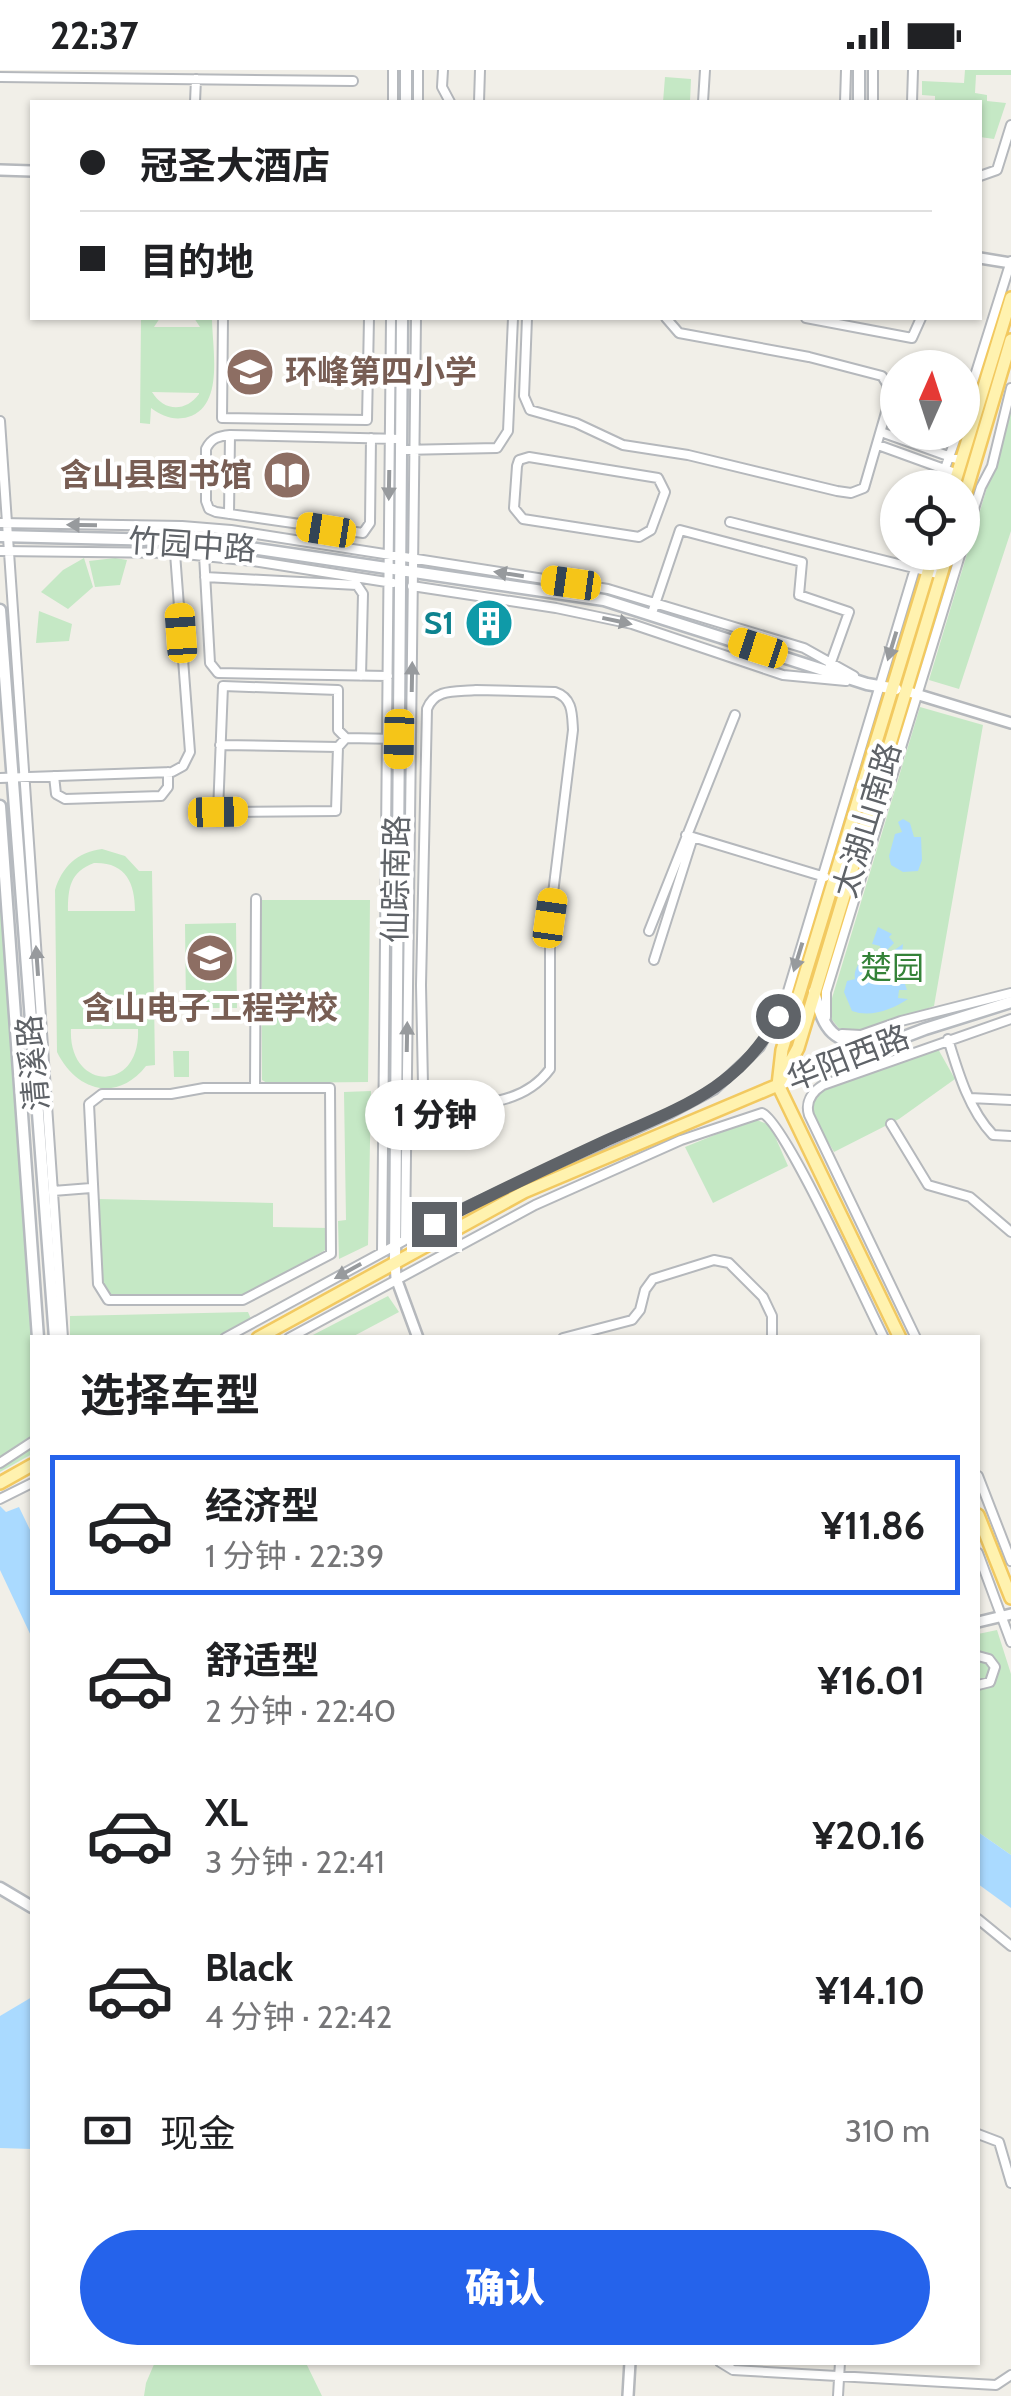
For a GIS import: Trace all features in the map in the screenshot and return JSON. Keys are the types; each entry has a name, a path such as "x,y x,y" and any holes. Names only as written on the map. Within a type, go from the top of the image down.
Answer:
{"main road":[{"path":"406,70 406,100"},
{"path":"859,70 859,100"},
{"path":"954,470 1011,298"},
{"name":"仙踪南路","path":"395,1262 393,739 401,584 395,556 402,320"},
{"path":"977,470 1000,419 1011,340"},
{"name":"竹园中路","path":"4,536 203,541 654,607 828,671 912,693"},
{"name":"太湖山南路","path":"778,1085 796,1054 847,884 912,693 944,570"},
{"name":"太湖山南路","path":"778,1085 782,1050 828,878 922,571"},
{"name":"清溪路","path":"0,610 6,777 59,1335"},
{"name":"清溪路","path":"0,806 38,1335"},
{"path":"14,980 27,980"},
{"path":"814,992 822,1024 830,1033 875,1049"},
{"name":"华阳西路","path":"263,1335 524,1192 778,1085 926,1029 1011,1002"},
{"path":"778,1085 899,1335"},
{"path":"30,1201 48,1195"},
{"path":"0,1483 30,1467"},
{"path":"980,1519 1011,1598"},
{"path":"0,1888 30,1906"}],"street":[{"path":"393,100 394,70"},
{"path":"418,70 418,100"},
{"path":"443,70 442,87 449,100"},
{"path":"479,100 480,70"},
{"path":"703,100 705,70"},
{"path":"846,70 846,100"},
{"path":"873,70 873,100"},
{"path":"912,100 913,70"},
{"path":"0,77 50,74 196,79 300,75 353,81"},
{"path":"195,100 196,79"},
{"path":"982,175 997,170 1011,125"},
{"path":"0,170 30,170"},
{"path":"980,359 1011,262 982,258"},
{"path":"222,320 222,418 367,420 369,320"},
{"path":"391,320 397,442"},
{"path":"401,571 413,559 416,320"},
{"path":"372,438 370,523 363,534 209,509 206,449 214,439 230,435 372,438 397,442 414,450 498,448 508,430 514,320"},
{"path":"527,320 524,396 530,410 576,423 623,444 852,493 869,481 880,438"},
{"path":"668,320 679,333 880,375"},
{"path":"817,320 912,338 920,320"},
{"path":"980,490 1001,438 1000,419 1011,388"},
{"path":"0,421 4,551 24,776 48,1195 91,1188"},
{"path":"229,514 230,435"},
{"path":"878,445 954,465"},
{"path":"921,450 954,465"},
{"path":"951,470 956,450"},
{"path":"523,458 652,476 665,488 651,530 639,538 524,519 514,508 516,466 523,458"},
{"path":"730,522 942,576"},
{"path":"4,523 231,530 608,589 654,607 804,648 867,684"},
{"path":"654,607 680,530 802,562 799,595 848,612 828,671"},
{"path":"6,777 168,772 182,766 190,752 174,540"},
{"path":"203,541 210,663 218,673 394,676"},
{"path":"4,551 175,553 401,584 632,624 783,675 867,684"},
{"path":"955,570 912,693 826,992 826,1017 839,1032 862,1036 901,1021 1011,992"},
{"path":"205,577 357,585 363,594 361,676"},
{"path":"401,584 408,922 405,1240"},
{"path":"346,738 338,747 336,811 218,812 223,686 338,690 338,730 346,738 393,739 382,1252"},
{"path":"476,690 561,694 572,711 573,730 550,918 548,1072 512,1098 469,1105 431,1104 423,1085 422,962 423,790 429,702 440,693 476,690"},
{"path":"912,693 1011,723"},
{"path":"649,931 735,715"},
{"path":"220,745 338,747"},
{"path":"54,776 56,794 64,799 162,796 168,787 168,772"},
{"path":"690,836 847,884"},
{"path":"654,960 690,836"},
{"path":"230,1335 405,1240 714,1090 760,1047 778,1016 828,878"},
{"path":"255,1088 256,900"},
{"path":"396,922 422,922"},
{"path":"395,963 422,962"},
{"path":"915,1335 808,1105 823,1085 1011,1018"},
{"path":"948,1039 960,1080 989,1132 1011,1136"},
{"path":"330,1088 333,1248 326,1258 247,1299 114,1302 104,1296 98,1284 91,1188 87,1110 96,1096 330,1088"},
{"path":"970,1098 1011,1100"},
{"path":"294,1335 550,1198 680,1140 762,1112 772,1118 802,1172 883,1335"},
{"path":"891,1124 928,1185 970,1197 1011,1232"},
{"path":"574,1335 632,1320 653,1279 714,1260 729,1263 762,1297 772,1316 772,1335"},
{"path":"395,1262 396,1278 417,1335"},
{"path":"0,1463 30,1443"},
{"path":"980,1481 1011,1560"},
{"path":"0,1500 30,1484"},
{"path":"988,1540 1011,1530"},
{"path":"994,1556 1009,1549"},
{"path":"980,1558 1006,1615 1011,1642"},
{"path":"980,1622 1006,1615"},
{"path":"980,1657 989,1659 995,1668 990,1682 980,1684"},
{"path":"980,1921 1011,1946"},
{"path":"980,2135 1000,2142 1011,2183"},
{"path":"628,2396 630,2365"},
{"path":"724,2365 732,2370 996,2385 1011,2374"},
{"path":"838,2396 840,2365"}],"green space":[{"path":"965,70 1011,70 1011,75 976,75 975,93 987,95 987,101 1006,103 994,139 982,137 982,100 935,100 935,96 922,95 922,81 964,83"},
{"path":"665,77 691,79 690,100 663,100"},
{"path":"141,320 159,320 154,327 200,327 195,320 212,320 214,375 207,401 200,411 183,418 168,417 151,408 150,424 140,423","holes":["152,392 199,393 182,407 169,406"]},
{"path":"1011,408 1011,531 959,689 929,680 962,570 980,570 980,511"},
{"path":"84,558 93,587 68,609 41,592 63,570"},
{"path":"127,560 120,585 95,587 89,561"},
{"path":"39,611 72,624 69,641 36,643"},
{"name":"楚园","path":"920,707 983,725 934,1006 861,1033 841,1031 829,1016 829,1008"},
{"path":"102,849 125,856 139,871 152,871 155,1065 146,1066 123,1085 110,1088 98,1088 75,1076 57,1052 55,890 72,862 85,853","holes":["94,863 121,870 130,883 135,911 68,911 72,882 80,871","71,1029 138,1029 136,1050 128,1065 117,1074 104,1077 81,1064 73,1049"]},
{"path":"0,851 34,1335 30,1335 30,1455 0,1472"},
{"path":"261,900 370,900 368,1082 262,1080"},
{"path":"236,923 237,1008 186,1008 185,924"},
{"path":"938,1049 955,1079 899,1119 834,1152 810,1110 814,1096 825,1088"},
{"path":"173,1051 189,1051 189,1077 174,1077"},
{"path":"371,1091 368,1245 339,1259 338,1221 346,1220 344,1092"},
{"path":"754,1119 770,1125 788,1166 713,1203 685,1147"},
{"path":"98,1199 273,1203 273,1227 328,1228 327,1249 245,1296 110,1297 103,1284"},
{"path":"388,1296 399,1312 356,1335 313,1335"},
{"path":"248,1312 251,1319 223,1335 70,1335 70,1316"},
{"path":"997,1630 1011,1674 1011,1855 980,1833 980,1634"},
{"path":"154,2365 307,2365 322,2396 144,2396"}],"water":[{"path":"903,819 910,823 914,837 921,837 922,860 918,871 903,872 891,865 889,856 895,834 902,832 898,822"},
{"path":"878,927 892,934 889,937 894,943 887,950 890,953 903,944 901,962 911,968 904,969 907,990 899,990 898,998 908,999 882,1011 852,1011 844,992 847,981 855,979 857,967 865,958 872,955 875,964 882,957 880,946 872,944"},
{"path":"0,1506 6,1512 19,1507 30,1530 30,1634 0,1570"},
{"path":"980,1833 1011,1855 1011,1908 980,1885"},
{"path":"30,1998 30,2149 0,2148 0,2016"}],"place":[{"name":"环峰第四小学","path":"250,372"},
{"name":"含山县图书馆","path":"287,475"},
{"name":"S1","path":"489,623"},
{"name":"含山电子工程学校","path":"210,958"}],"route":[{"path":"434,1224 610,1139 671,1114 714,1090 760,1047 778,1016"}]}
